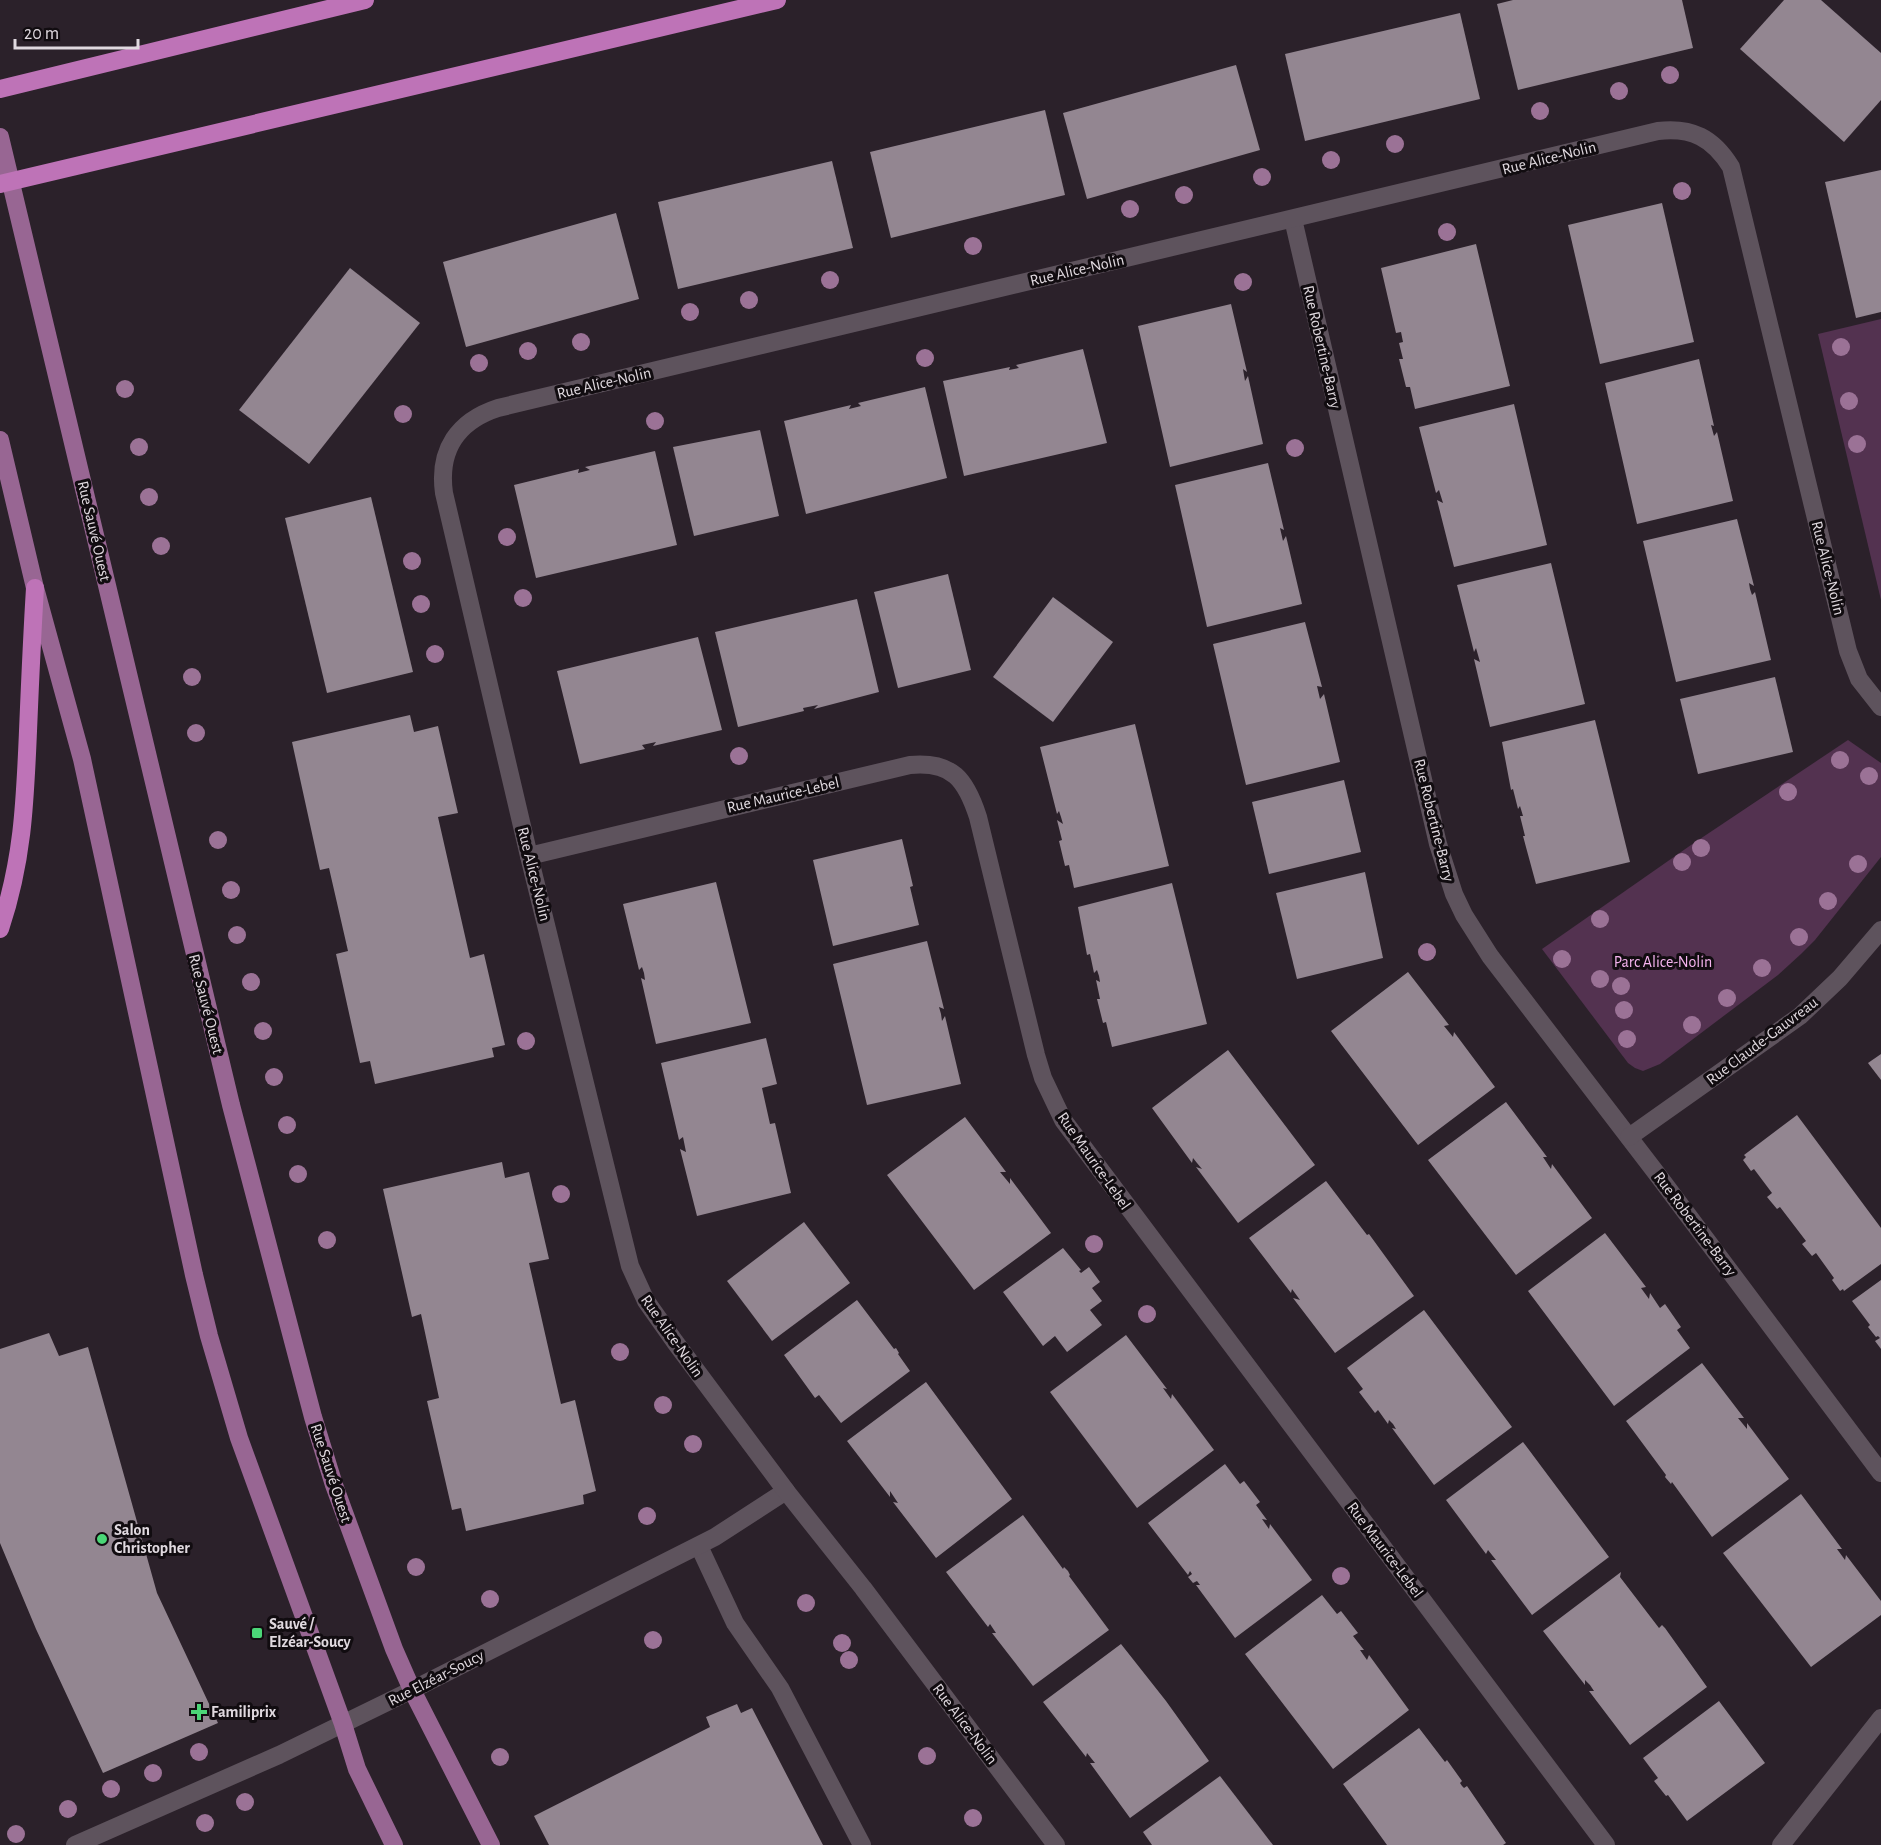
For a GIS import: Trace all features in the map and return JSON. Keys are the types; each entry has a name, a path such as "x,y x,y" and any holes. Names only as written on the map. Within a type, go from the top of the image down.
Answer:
{"highway":[{"path":"0,89 365,0"},
{"path":"0,184 777,0"},
{"path":"0,929 13,886 24,824 34,588"}],"main road":[{"name":"Rue Sauvé Ouest","path":"0,137 174,869 290,1336 334,1485 394,1649 412,1690 491,1845"},
{"path":"0,440 34,588 82,759 209,1336 239,1438 343,1724 357,1769 394,1845"}],"street":[{"name":"Rue Alice-Nolin","path":"1056,1845 658,1319 646,1301 630,1266 529,856 444,493 445,457 457,435 474,418 498,408 1658,131 1670,130 1695,134 1716,146 1731,167 1848,651 1859,679 1881,707"},
{"name":"Rue Robertine-Barry","path":"1293,219 1438,844 1454,894 1464,915 1490,956 1881,1473"},
{"name":"Rue Maurice-Lebel","path":"529,856 910,765 931,764 941,767 958,778 971,795 1043,1078 1063,1120 1606,1845"},
{"name":"Rue Claude-Gauvreau","path":"1629,1137 1800,1016 1840,978 1881,930"},
{"name":"Rue Elzéar-Soucy","path":"75,1845 279,1755 412,1690 699,1546 786,1491"},
{"path":"699,1546 735,1623 780,1688 862,1845"},
{"path":"1781,1845 1881,1718"}],"green space":[{"path":"1881,319 1881,600 1818,334"},
{"name":"Parc Alice-Nolin","path":"1848,740 1881,763 1881,857 1815,940 1778,975 1660,1064 1643,1071 1635,1068 1628,1063 1542,949 1691,845"}],"building":[{"path":"1513,0 1682,0 1693,48 1518,90 1497,4"},
{"path":"1784,0 1821,0 1881,53 1881,100 1844,142 1740,49"},
{"path":"1460,13 1480,99 1305,141 1285,54"},
{"path":"1236,65 1260,150 1087,199 1063,113"},
{"path":"1045,110 1065,195 891,238 870,152"},
{"path":"832,161 853,248 678,289 658,202"},
{"path":"1881,170 1881,312 1856,318 1825,182"},
{"path":"1662,203 1694,342 1600,364 1568,225"},
{"path":"616,213 639,299 466,347 443,262"},
{"path":"1476,244 1510,386 1415,409 1410,387 1406,387 1399,359 1403,359 1399,343 1403,342 1401,332 1396,333 1381,268"},
{"path":"350,268 420,323 309,464 239,410"},
{"path":"1231,304 1247,372 1243,369 1245,381 1248,376 1263,444 1170,467 1138,326"},
{"path":"1083,349 1107,443 964,476 943,381 1010,367 1009,370 1019,368 1016,365"},
{"path":"1699,359 1714,426 1711,425 1714,436 1717,432 1733,501 1637,524 1605,383"},
{"path":"925,387 947,478 806,514 784,421 851,405 849,409 861,406 858,403"},
{"path":"1514,404 1547,545 1454,567 1437,500 1443,503 1439,490 1436,493 1419,427"},
{"path":"760,430 779,516 694,536 673,447"},
{"path":"655,451 677,545 536,578 514,485 579,469 578,473 590,470 585,467"},
{"path":"1268,463 1284,530 1280,528 1283,541 1286,536 1302,604 1207,627 1175,485"},
{"path":"371,497 413,672 327,693 285,518"},
{"path":"1737,519 1754,586 1749,583 1750,589 1752,595 1755,592 1771,660 1676,682 1643,541"},
{"path":"1551,563 1585,704 1490,727 1474,659 1480,662 1476,648 1474,652 1457,585"},
{"path":"948,574 971,670 898,688 874,592"},
{"path":"1053,597 1113,642 1053,722 993,677"},
{"path":"857,599 879,692 814,709 818,705 803,708 804,711 738,727 715,632"},
{"path":"1305,622 1322,687 1317,686 1320,699 1324,694 1340,762 1246,785 1213,644"},
{"path":"698,637 722,730 653,746 656,742 642,745 645,749 580,764 557,671"},
{"path":"1775,677 1793,752 1698,774 1680,699"},
{"path":"410,715 414,732 438,726 458,813 438,817 470,958 484,954 505,1045 492,1048 494,1057 375,1084 370,1061 360,1063 336,954 348,951 329,868 320,870 292,742"},
{"path":"1595,720 1630,862 1536,884 1523,836 1525,836 1520,816 1523,816 1520,806 1518,809 1513,789 1511,790 1502,742"},
{"path":"1135,724 1169,866 1074,888 1069,865 1065,866 1057,820 1063,824 1059,811 1057,814 1040,747"},
{"path":"1344,780 1361,852 1269,874 1252,802"},
{"path":"902,839 919,925 833,946 813,860"},
{"path":"1365,872 1383,958 1297,979 1276,893"},
{"path":"716,882 751,1023 656,1044 641,978 645,980 644,973 642,967 639,970 623,904"},
{"path":"1172,883 1207,1024 1112,1047 1097,999 1100,999 1096,980 1100,982 1099,976 1097,970 1094,973 1090,954 1087,955 1078,907"},
{"path":"927,941 944,1009 939,1007 942,1021 945,1016 961,1084 867,1105 833,964"},
{"path":"1408,972 1449,1025 1444,1026 1453,1037 1454,1032 1495,1087 1418,1145 1331,1031"},
{"path":"766,1038 777,1084 762,1088 770,1124 775,1123 791,1193 697,1216 680,1149 686,1152 683,1137 679,1140 661,1063"},
{"path":"1228,1050 1315,1165 1238,1223 1196,1167 1202,1169 1193,1158 1192,1163 1152,1108"},
{"path":"1881,1054 1881,1080 1868,1063"},
{"path":"1506,1102 1547,1157 1543,1157 1551,1169 1552,1164 1592,1218 1516,1275 1428,1160"},
{"path":"1797,1115 1881,1228 1881,1264 1844,1291 1843,1289 1840,1291 1832,1280 1834,1278 1816,1253 1812,1256 1802,1244 1806,1241 1780,1207 1777,1209 1767,1197 1772,1193 1754,1169 1751,1171 1743,1160 1746,1157 1744,1155"},
{"path":"965,1117 1006,1172 1000,1172 1010,1184 1010,1178 1051,1233 974,1290 887,1175"},
{"path":"502,1162 505,1178 529,1172 549,1259 529,1263 561,1404 575,1400 596,1491 583,1495 584,1504 466,1531 461,1508 452,1510 427,1401 439,1398 421,1314 412,1317 383,1189"},
{"path":"1326,1181 1367,1235 1369,1234 1414,1296 1335,1353 1293,1298 1300,1300 1292,1289 1291,1293 1249,1238"},
{"path":"804,1222 850,1283 772,1341 727,1281"},
{"path":"1605,1233 1646,1287 1641,1288 1649,1299 1650,1293 1660,1308 1665,1304 1681,1327 1677,1330 1690,1348 1614,1406 1528,1291"},
{"path":"1063,1248 1081,1273 1089,1267 1100,1282 1092,1288 1102,1301 1090,1310 1102,1325 1067,1352 1055,1336 1043,1346 1003,1292"},
{"path":"1881,1280 1881,1349 1875,1341 1880,1338 1876,1337 1868,1327 1870,1325 1852,1301"},
{"path":"857,1300 894,1349 896,1348 910,1371 841,1423 819,1395 815,1398 784,1355"},
{"path":"1424,1310 1512,1427 1434,1485 1392,1428 1396,1429 1393,1424 1389,1420 1388,1424 1378,1410 1375,1413 1359,1392 1363,1389 1347,1368"},
{"path":"49,1333 59,1356 88,1347 157,1593 218,1723 103,1773 36,1629 0,1543 0,1349"},
{"path":"1126,1335 1167,1389 1163,1388 1171,1399 1172,1394 1214,1450 1137,1508 1050,1392"},
{"path":"1702,1363 1744,1418 1738,1418 1747,1429 1747,1423 1789,1479 1712,1537 1672,1482 1671,1484 1665,1477 1666,1475 1626,1421"},
{"path":"926,1382 1012,1499 936,1558 893,1502 898,1503 890,1491 890,1497 847,1441"},
{"path":"1523,1442 1609,1557 1532,1615 1491,1560 1496,1560 1488,1550 1486,1554 1446,1500"},
{"path":"1225,1464 1240,1484 1244,1481 1260,1502 1256,1505 1267,1520 1262,1519 1269,1529 1270,1524 1312,1580 1235,1638 1196,1585 1200,1585 1197,1581 1193,1583 1188,1577 1192,1574 1190,1571 1188,1575 1148,1523"},
{"path":"1801,1494 1842,1549 1837,1549 1845,1560 1846,1555 1881,1601 1881,1615 1811,1667 1723,1553"},
{"path":"1023,1515 1063,1569 1064,1567 1068,1571 1069,1576 1109,1630 1033,1686 992,1633 996,1633 990,1624 988,1627 946,1572"},
{"path":"1621,1572 1620,1577 1659,1628 1662,1625 1665,1628 1707,1687 1630,1745 1589,1691 1594,1691 1590,1685 1585,1680 1585,1685 1543,1631"},
{"path":"1322,1595 1337,1614 1341,1611 1358,1633 1353,1636 1364,1650 1360,1650 1367,1660 1369,1655 1409,1710 1333,1769 1245,1654"},
{"path":"1121,1644 1209,1761 1130,1818 1090,1763 1095,1763 1087,1753 1086,1757 1043,1702"},
{"path":"1719,1701 1765,1763 1687,1821 1668,1795 1666,1796 1654,1781 1658,1778 1643,1758"},
{"path":"737,1704 741,1713 752,1708 823,1845 549,1845 534,1816 710,1727 706,1717"},
{"path":"1419,1728 1445,1762 1447,1760 1462,1781 1460,1783 1462,1786 1464,1788 1467,1786 1506,1843 1503,1845 1387,1845 1343,1784"},
{"path":"1220,1776 1273,1845 1152,1845 1143,1832"}],"place":[{"name":"Salon Christopher","path":"102,1539"},
{"name":"Sauvé / Elzéar-Soucy","path":"257,1633"},
{"name":"Familiprix","path":"199,1712"}]}
